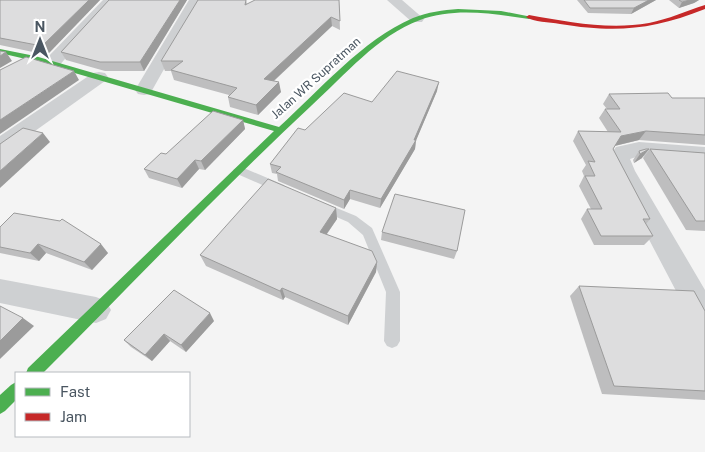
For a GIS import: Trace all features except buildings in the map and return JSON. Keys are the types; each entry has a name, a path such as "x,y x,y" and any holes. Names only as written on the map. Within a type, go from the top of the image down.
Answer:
{"main road":[{"name":"Jalan WR Supratman","path":"34,372 280,130 376,43 417,19 430,15 467,12 519,16 583,25 631,27 671,19 705,7"},
{"path":"0,51 32,58 280,130"},
{"path":"0,406 15,391"}],"street":[{"path":"51,64 110,0"},
{"path":"394,0 417,19"},
{"path":"144,90 195,2 213,3"},
{"path":"8,71 32,58"},
{"path":"0,146 99,77"},
{"path":"705,154 639,149 624,152 619,158 624,171 705,317"},
{"path":"0,292 62,302 96,310"}],"lane":[{"path":"239,170 291,193"},
{"path":"308,200 352,219 368,232 392,292 392,341"}],"traffic: fast":[{"path":"34,372 239,169 373,45 402,26 417,19 444,12 473,11 529,17"},
{"path":"0,51 32,58 280,130"},
{"path":"0,406 15,391"}],"traffic: jam":[{"path":"529,17 585,26 613,28 657,23 705,7"}]}
